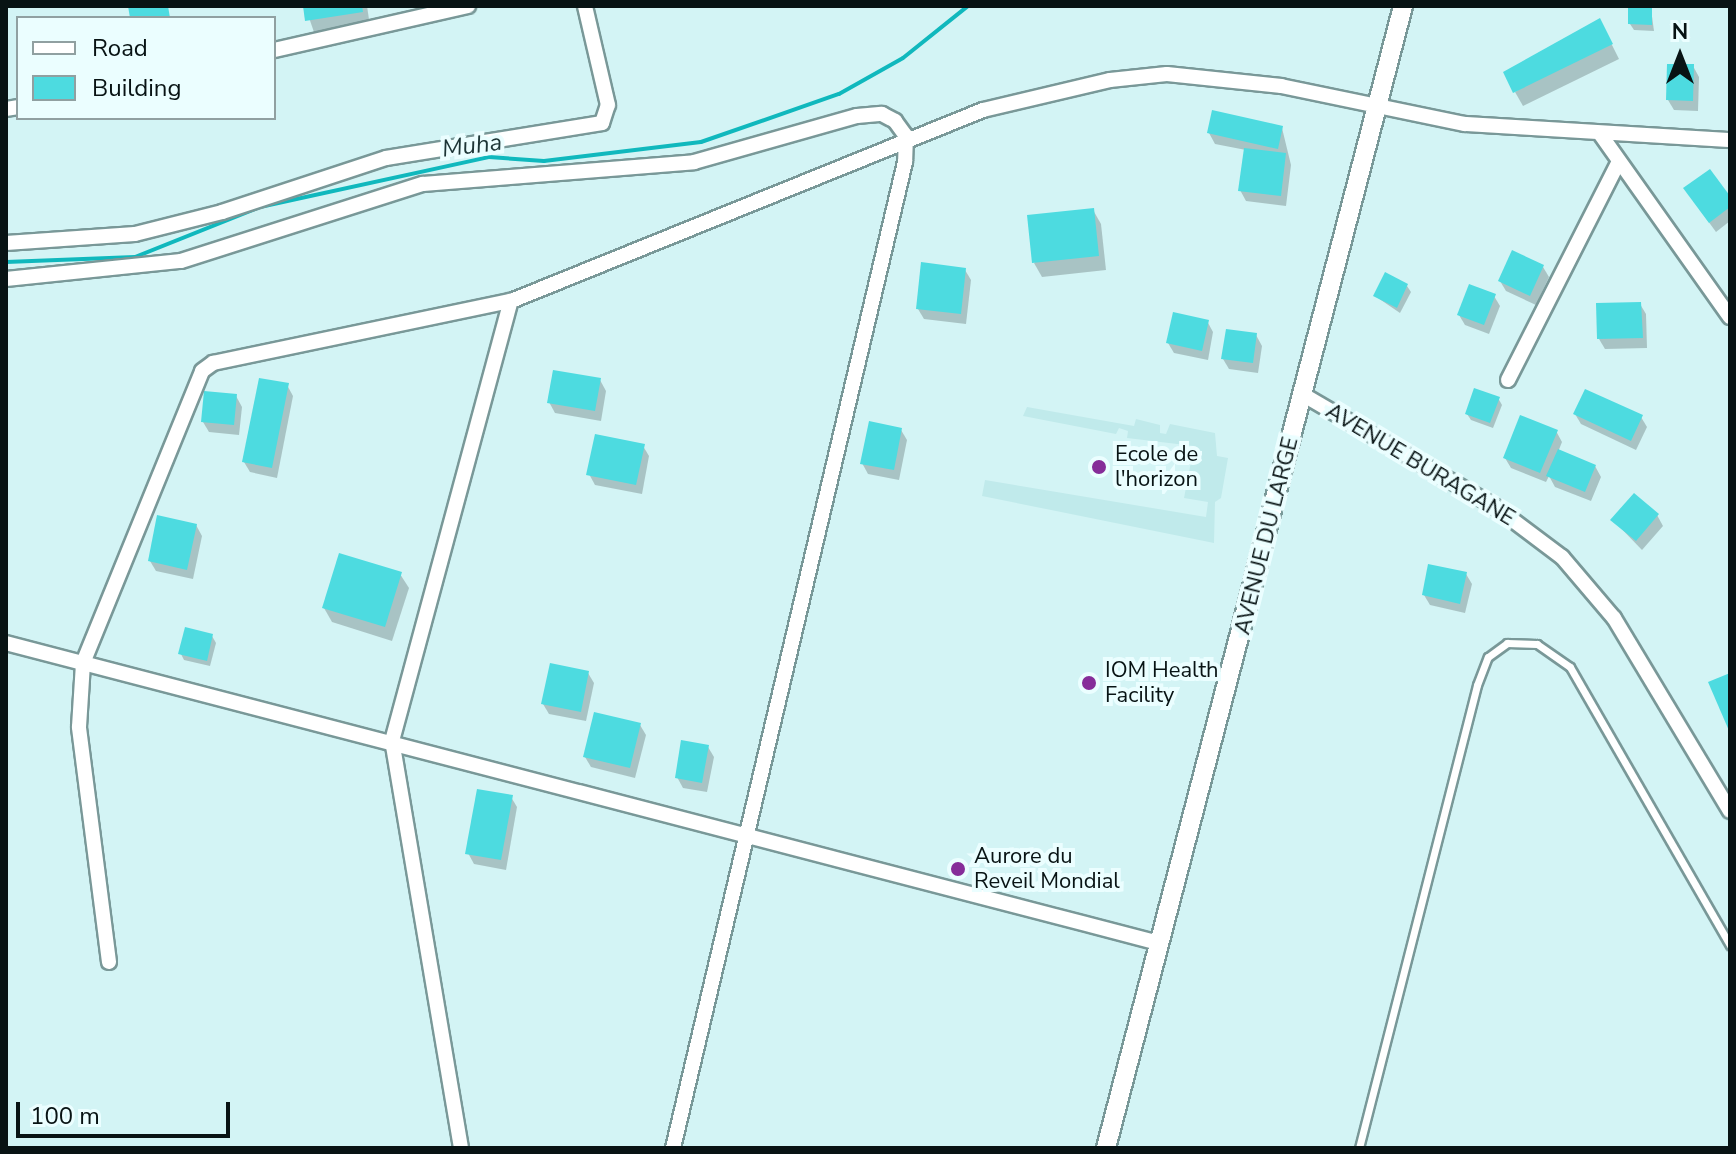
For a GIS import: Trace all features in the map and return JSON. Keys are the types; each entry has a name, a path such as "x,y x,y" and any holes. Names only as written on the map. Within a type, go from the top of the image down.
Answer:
{"main road":[{"name":"AVENUE DU LARGE","path":"1385,63 1391,6"},
{"name":"AVENUE DU LARGE","path":"1106,1148 1215,742 1385,63 1403,6"}],"street":[{"path":"276,50 468,6"},
{"path":"6,243 135,234 222,212 386,158 602,123 608,105 585,6"},
{"path":"109,962 79,727 83,663 92,631 205,367 511,301 906,136 997,106 1110,80 1167,74 1281,86 1375,108 1465,124 1601,135 1730,140"},
{"path":"6,279 181,261 437,181 544,177 694,162 871,114 895,121 906,136 673,1148"},
{"path":"1601,135 1730,317"},
{"path":"1508,380 1618,163"},
{"path":"461,1148 392,741 511,301"},
{"name":"AVENUE BURAGANE","path":"1302,394 1494,506 1562,557 1614,618 1730,811"},
{"path":"6,643 1159,943"}],"lane":[{"path":"1359,1148 1477,685 1488,657 1507,643 1537,644 1570,667 1730,945"}],"shaded area":[{"path":"1027,407 1134,426 1136,419 1160,425 1160,433 1166,434 1170,424 1215,433 1217,456 1228,458 1221,498 1215,502 1214,543 982,496 985,480 1206,517 1208,502 1184,498 1194,446 1127,438 1128,431 1119,428 1116,434 1023,416"}],"building":[{"path":"128,6 168,6 170,16 130,16"},
{"path":"303,6 362,6 363,12 305,21"},
{"path":"1628,7 1652,7 1652,25 1628,24"},
{"path":"1600,18 1613,44 1513,93 1503,72"},
{"path":"1667,64 1694,64 1693,101 1666,100"},
{"path":"1212,110 1283,126 1278,149 1207,133"},
{"path":"1244,148 1286,153 1281,196 1238,191"},
{"path":"1710,169 1730,196 1730,207 1709,223 1683,188"},
{"path":"1094,208 1099,256 1032,263 1027,215"},
{"path":"1512,250 1544,265 1530,296 1498,281"},
{"path":"921,262 966,268 961,314 916,309"},
{"path":"1385,272 1408,284 1397,308 1373,296"},
{"path":"1469,284 1496,294 1484,325 1457,315"},
{"path":"1641,302 1643,338 1597,339 1596,303"},
{"path":"1173,312 1209,320 1202,351 1166,343"},
{"path":"1226,329 1257,333 1253,363 1221,359"},
{"path":"553,370 601,378 595,411 547,403"},
{"path":"259,378 289,383 272,468 242,462"},
{"path":"1474,388 1500,397 1490,423 1465,414"},
{"path":"1585,389 1643,415 1631,441 1573,414"},
{"path":"204,391 237,394 234,425 201,422"},
{"path":"1520,415 1558,430 1540,473 1503,458"},
{"path":"869,421 902,428 894,470 860,464"},
{"path":"595,434 645,444 636,485 586,475"},
{"path":"1558,449 1596,465 1585,492 1546,476"},
{"path":"1634,493 1659,514 1636,541 1610,520"},
{"path":"157,515 197,524 187,570 148,561"},
{"path":"339,553 402,572 385,627 322,608"},
{"path":"1428,564 1467,572 1460,604 1422,595"},
{"path":"185,627 213,634 207,661 178,654"},
{"path":"550,663 589,671 581,712 541,704"},
{"path":"1730,673 1730,733 1708,682"},
{"path":"594,712 641,723 630,768 583,757"},
{"path":"681,740 709,745 702,783 675,778"},
{"path":"477,789 513,795 501,860 465,854"}],"waterway":[{"name":"Muha","path":"6,262 135,257 260,207 489,157 544,161 701,142 839,94 903,58 968,6"}],"place":[{"name":"Ecole de l'horizon","path":"1099,467"},
{"name":"IOM Health Facility","path":"1089,683"},
{"name":"Aurore du Reveil Mondial","path":"958,869"}]}
